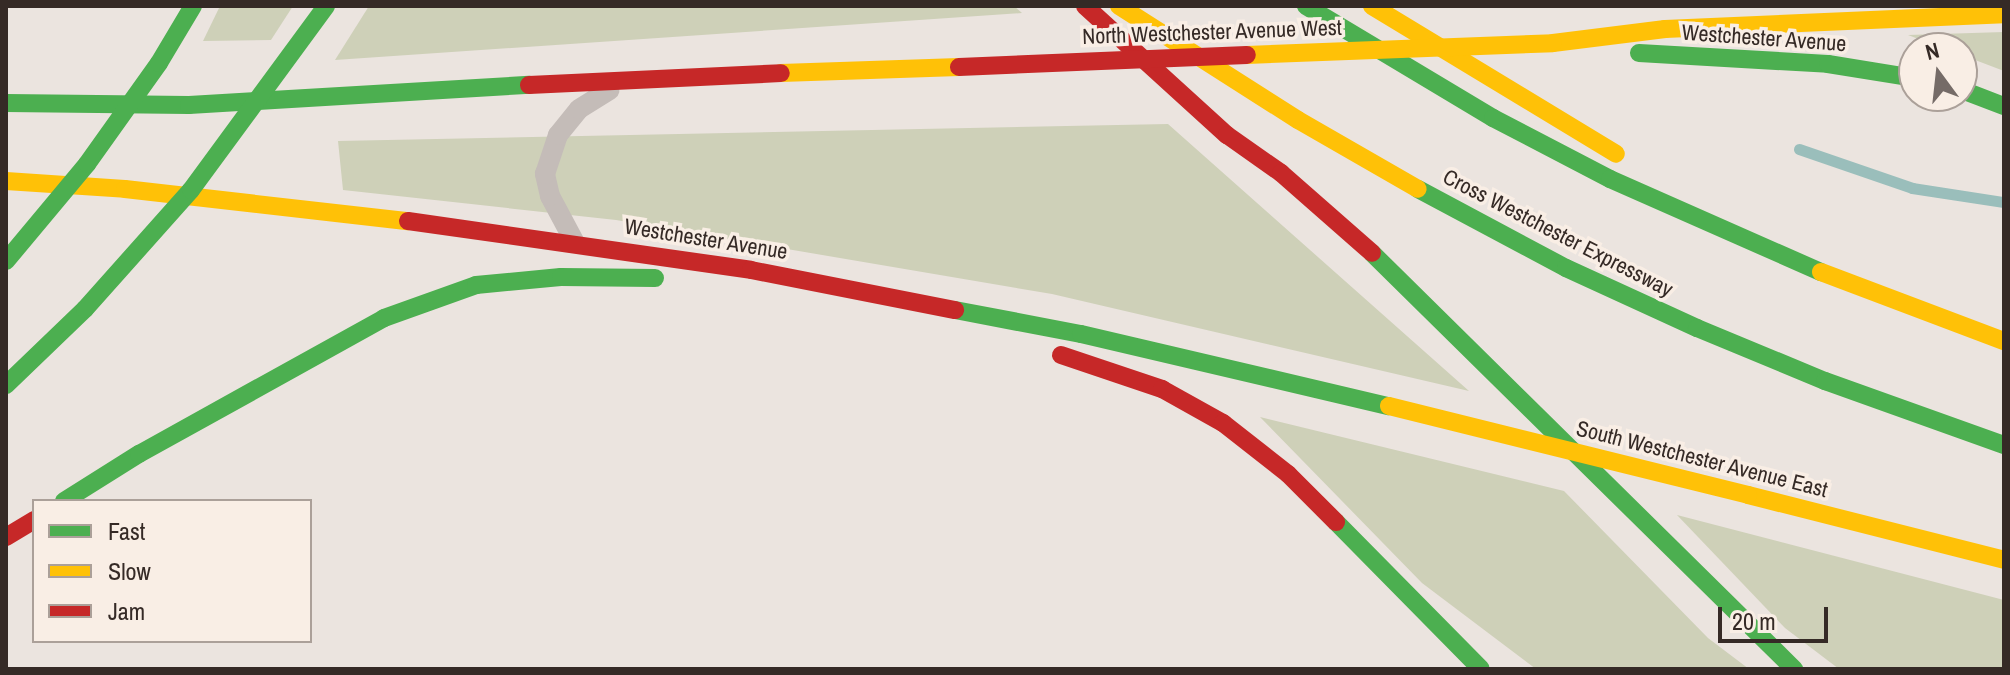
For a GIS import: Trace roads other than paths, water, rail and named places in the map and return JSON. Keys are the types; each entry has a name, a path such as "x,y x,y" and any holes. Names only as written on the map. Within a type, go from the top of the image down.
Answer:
{"main road":[{"path":"6,261 87,164 159,63 193,6"},
{"path":"6,385 85,309 191,190 326,6"},
{"path":"1085,6 1227,135 1281,173 1386,265 1794,669"},
{"name":"Cross Westchester Expressway","path":"1119,6 1298,120 1446,205 1566,268 1697,328 1825,381 2004,445"},
{"path":"1306,6 1493,118 1610,179 1861,289 2004,341"},
{"path":"1372,6 1585,133 1737,237"},
{"path":"1603,43 1665,29 2004,14"},
{"path":"1416,47 1534,23"},
{"name":"North Westchester Avenue West","path":"627,79 1416,47 1603,43"},
{"name":"Westchester Avenue","path":"1603,43 1689,58 1828,64 1898,75"},
{"path":"6,103 189,105 627,79"},
{"path":"1978,96 2004,106"},
{"name":"Westchester Avenue","path":"6,181 235,200 575,243 824,282 1081,334 1389,406"},
{"path":"67,499 139,454 384,318 476,285 561,277 824,282"},
{"path":"880,293 1022,341"},
{"path":"1050,351 1162,389 1223,423 1288,474 1481,669"},
{"name":"South Westchester Avenue East","path":"1389,406 2004,560"},
{"path":"6,537 32,521"},
{"path":"1462,648 1496,669"}],"lane":[{"path":"575,243 550,196 545,174 558,135 579,109 627,79"}],"waterway":[{"path":"1799,149 1912,188 2004,202"}]}
